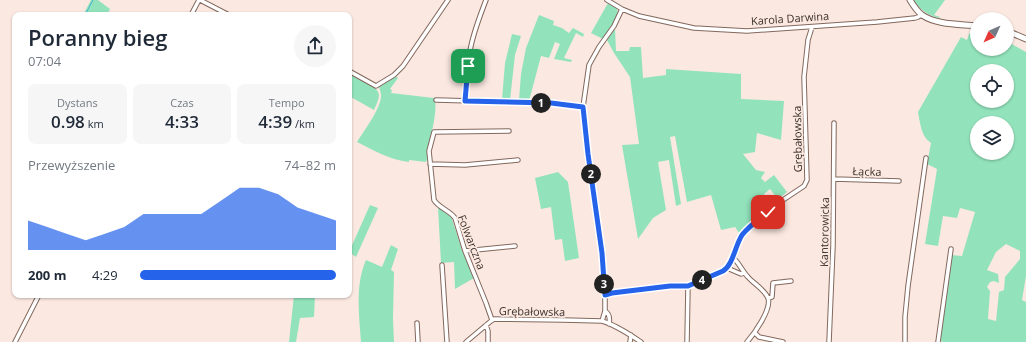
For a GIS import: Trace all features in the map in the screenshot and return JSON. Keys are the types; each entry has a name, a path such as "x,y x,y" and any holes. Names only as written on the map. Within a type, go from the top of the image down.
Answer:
{"street":[{"path":"193,12 199,0 223,12"},
{"path":"352,73 376,86 394,75 403,66 448,0"},
{"path":"465,101 466,79 470,52 474,33 486,0"},
{"name":"Karola Darwina","path":"607,0 622,9 639,16 694,28 747,31 877,22 918,18 922,14"},
{"path":"910,0 915,8 930,19 970,25"},
{"path":"602,322 605,311 605,295 602,253 583,107 589,65 599,47 614,26 622,9"},
{"name":"Grębałowska","path":"732,257 736,246 747,229 777,204 804,186 807,180 804,77 808,40 812,27"},
{"path":"1014,34 1026,39"},
{"path":"436,100 551,103 583,107"},
{"name":"Kantorowicka","path":"829,342 834,179 834,122"},
{"name":"Folwarczna","path":"492,320 464,251 455,218 434,200 430,164 430,148 434,132 509,131"},
{"path":"905,342 905,317 908,286 926,158"},
{"path":"430,164 465,165 518,160"},
{"name":"Łącka","path":"834,179 899,181"},
{"path":"464,251 515,246"},
{"path":"938,342 951,250"},
{"path":"605,295 663,287 688,286 728,268 732,257 744,273 768,298 768,304 760,325 747,342"},
{"path":"442,265 447,342"},
{"path":"728,268 741,274 744,273"},
{"path":"768,298 772,297 773,295 773,283 791,281"},
{"path":"687,342 688,286"},
{"path":"15,342 37,298"},
{"path":"605,311 610,317 609,324"},
{"name":"Grębałowska","path":"488,342 488,331 486,325 492,320 496,319 515,318 602,322 609,324 641,342"},
{"path":"417,323 418,342"},
{"path":"466,342 486,325"},
{"path":"755,333 759,337 783,342"},
{"path":"630,335 630,342"}],"green space":[{"path":"91,0 98,0 110,9 108,12 85,12"},
{"path":"913,0 945,0 934,15 940,17 939,18 924,12"},
{"path":"608,3 617,9 618,13 613,25 603,39 591,33"},
{"path":"539,15 554,21 553,25 562,28 569,33 573,28 584,34 583,37 576,33 564,58 572,60 571,62 554,59 560,44 555,42 549,58 541,56 529,101 519,100 521,74 526,48"},
{"path":"615,28 616,51 629,51 630,47 641,47 643,78 666,75 666,69 741,74 741,99 784,101 781,140 757,133 755,152 743,154 756,170 765,172 761,178 765,182 774,175 787,192 778,199 770,189 764,194 767,204 763,206 765,211 739,233 735,227 721,230 711,195 687,202 675,136 670,137 681,204 676,206 669,160 658,162 666,210 653,218 638,239 622,145 639,144 630,77 607,40"},
{"path":"970,33 970,56 1014,56 1014,45 1026,52 1026,276 1022,300 1026,302 1026,342 940,341 951,255 962,256 975,212 960,208 957,218 943,216 938,246 925,244 937,169 927,164 931,143 923,133 918,112 961,37 967,40","holes":["1006,244 1020,251 1020,259 1005,277 1004,290 999,292 996,321 988,319 990,291 987,287 990,282 994,281 999,283 998,274 987,270 996,252"]},
{"path":"512,34 521,36 515,55 510,100 502,99 505,63"},
{"path":"352,74 378,91 379,95 374,110 352,98"},
{"path":"395,76 398,78 390,89 392,90 391,93 434,98 435,116 426,162 409,160 409,162 395,159 357,142 378,107 381,96 379,87"},
{"path":"558,172 568,182 579,258 565,261 562,239 555,240 551,207 541,209 535,178"},
{"path":"370,205 378,208 356,257 352,254 352,245"},
{"path":"438,207 451,216 463,253 474,278 455,289 454,262 441,263"},
{"path":"391,245 398,249 391,270 394,272 394,342 361,342 359,290 360,280 366,260 382,267"},
{"path":"294,298 315,298 314,317 300,318 296,342 289,342"}],"waterway":[{"path":"87,12 93,0"}],"route":[{"path":"468,66 465,101 551,103 583,107 602,253 605,295 670,286 688,286 723,271 730,265 736,246 747,229 768,212"}]}
